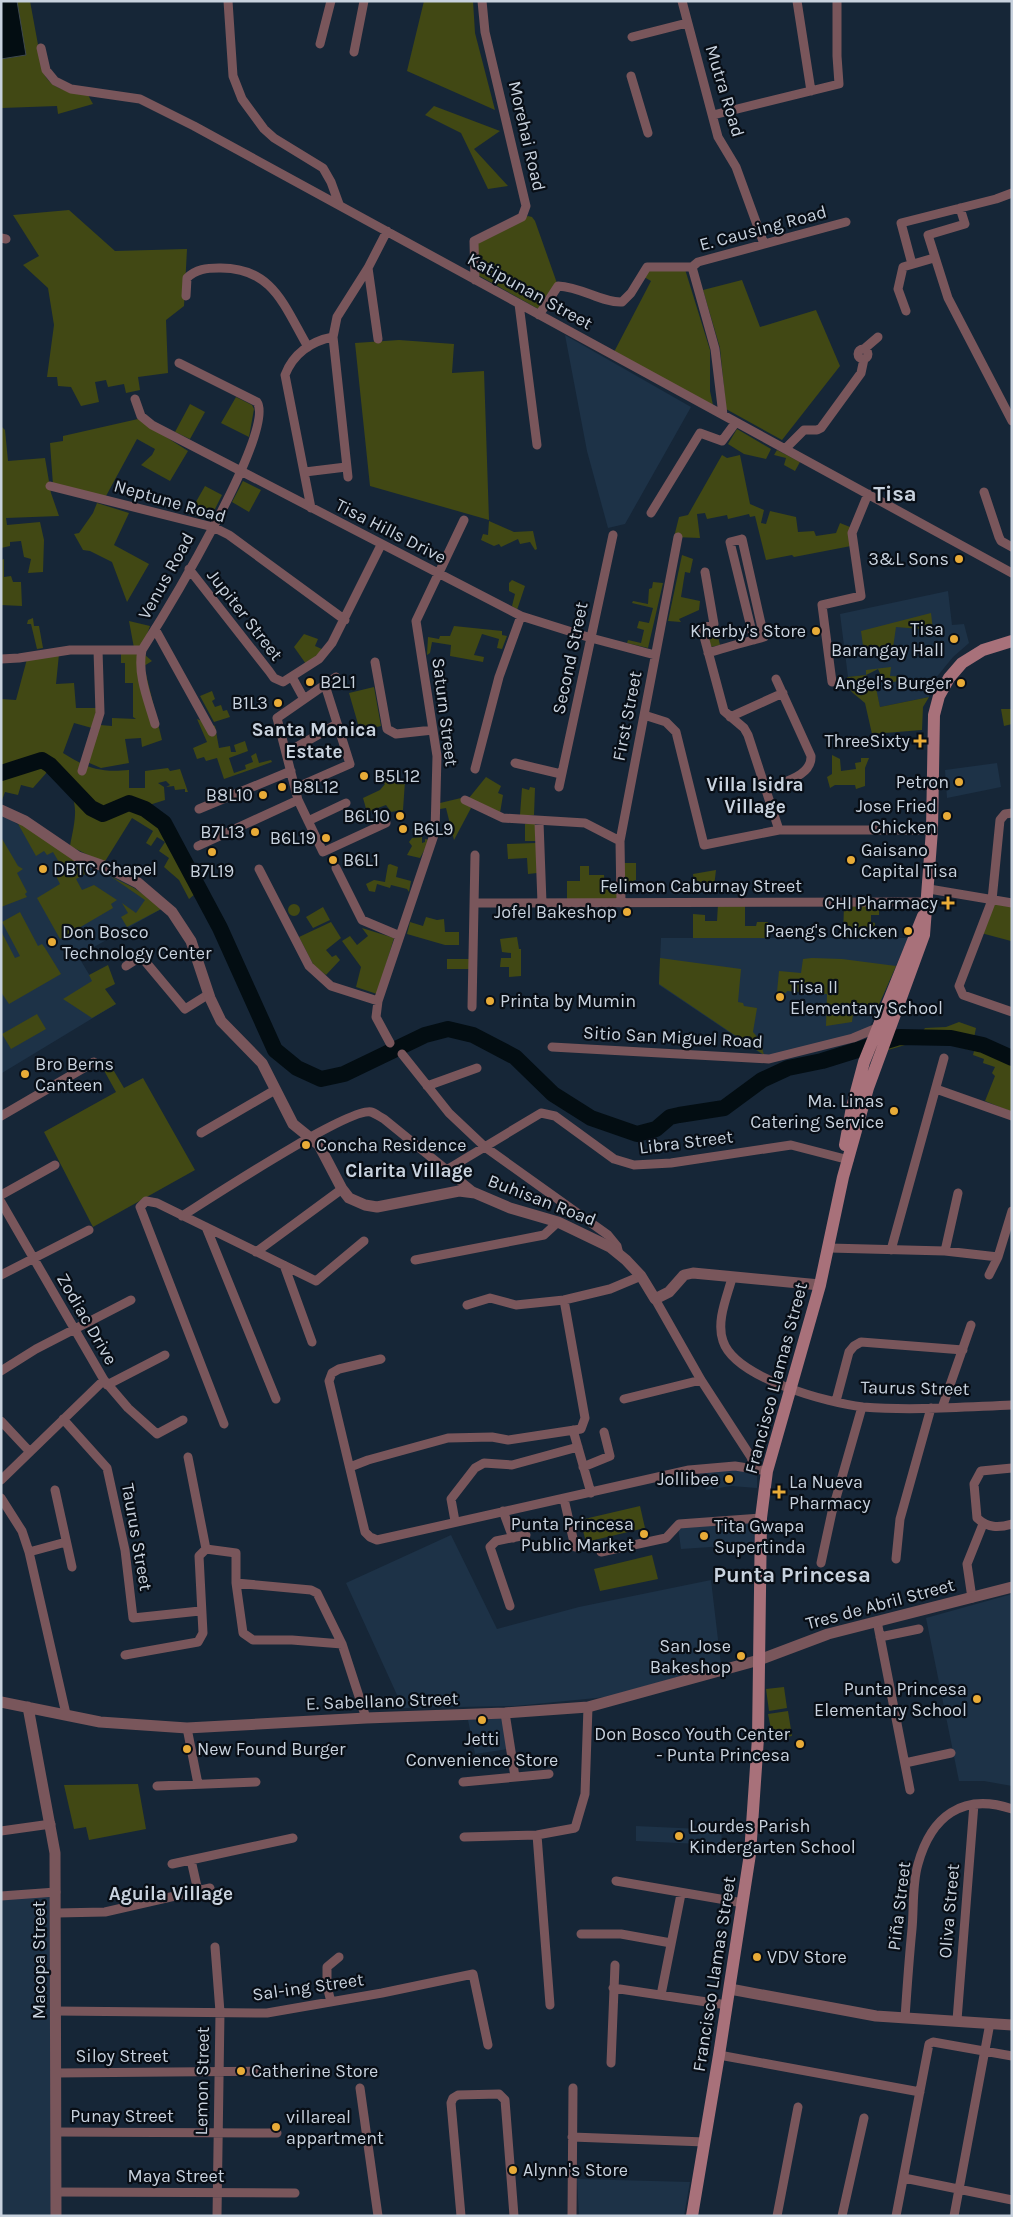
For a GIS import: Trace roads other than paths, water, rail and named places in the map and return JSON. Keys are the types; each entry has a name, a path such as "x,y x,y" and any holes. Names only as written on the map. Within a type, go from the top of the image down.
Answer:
{"main road":[{"name":"Francisco Llamas Street","path":"692,2216 743,1903 755,1797 762,1518 761,1470 790,1388 820,1285 846,1160 870,1064 880,1032 924,935 932,830 934,715 939,696 949,678 962,663 983,650 1012,641"}],"street":[{"path":"228,1 233,76 242,99 274,138 322,168 331,182 339,204"},
{"path":"320,44 331,1"},
{"path":"354,52 364,1"},
{"name":"Morehai Road","path":"475,280 474,241 522,216 526,206 485,32 482,1"},
{"name":"Mutra Road","path":"682,1 718,137 736,167 764,244"},
{"path":"797,1 811,91"},
{"path":"713,115 839,84 836,56 838,1"},
{"path":"632,38 687,23"},
{"name":"Katipunan Street","path":"41,48 46,70 55,81 71,89 140,99 339,204 1012,573"},
{"path":"631,76 648,133"},
{"path":"912,264 901,223 1012,193"},
{"path":"960,208 965,224 928,235 948,298 1012,421"},
{"name":"E. Causing Road","path":"723,415 715,349 692,267 698,262 846,222"},
{"path":"348,477 333,337 337,317 368,268 387,231"},
{"path":"906,311 898,290 903,267 934,258"},
{"path":"539,315 558,286 572,286 614,302 622,302 631,294 647,267 692,267"},
{"path":"186,296 187,278 199,270 232,268 250,271 274,291 308,346"},
{"path":"368,268 378,339"},
{"path":"519,304 537,445"},
{"path":"311,508 285,375 292,361 308,346 322,339 333,337"},
{"path":"785,449 804,430 817,430 821,428 862,373 864,359 858,356 859,350 864,349 878,337"},
{"name":"Venus Road","path":"142,650 213,527 242,472 261,413 261,407 257,402 179,362"},
{"name":"Tisa Hills Drive","path":"136,399 141,416 145,421 521,616 591,638 655,655"},
{"path":"651,513 700,433 722,441 736,422"},
{"path":"305,472 346,467"},
{"name":"Neptune Road","path":"50,486 213,527 229,535 345,620"},
{"path":"984,492 1001,541 1012,547"},
{"path":"832,682 822,605 861,596 852,533 868,494"},
{"name":"Saturn Street","path":"390,1042 376,1017 378,1001 435,832 437,756 416,621 464,520"},
{"name":"Second Street","path":"559,787 613,535"},
{"name":"First Street","path":"621,902 620,841 678,537"},
{"path":"708,653 754,640 764,637 742,539 730,542 754,640"},
{"name":"Jupiter Street","path":"189,569 274,678 283,682 319,659 332,643 381,545"},
{"path":"705,572 714,624 702,629 724,710 744,728 748,735 764,790 779,830"},
{"path":"475,769 499,677 521,616"},
{"path":"155,629 212,732"},
{"path":"1,659 70,650 142,650 140,660 142,674 155,724"},
{"path":"82,771 100,713 98,650"},
{"path":"375,662 387,729 396,734 433,730"},
{"path":"292,677 304,699"},
{"path":"336,677 277,718 298,800 322,852 386,823"},
{"path":"764,790 806,772 811,765 811,756 776,679"},
{"path":"296,788 350,764 325,685"},
{"path":"730,717 782,693"},
{"path":"644,715 666,722 676,732 704,845 779,830 932,830"},
{"path":"286,753 337,724"},
{"path":"514,763 561,774"},
{"path":"199,809 291,771"},
{"path":"198,846 298,800"},
{"path":"466,800 503,818 539,822 585,823 620,841"},
{"path":"308,821 346,803"},
{"name":"Buhisan Road","path":"1,810 25,821 78,858 125,876 172,912 191,941 209,994 221,1020 262,1063 293,1124 323,1151 342,1189 356,1202 377,1207 459,1191 475,1193 510,1208 558,1222 598,1240 620,1254 641,1276 701,1380 761,1470"},
{"path":"1012,813 1005,814 1000,820 992,900 959,986 964,996 1012,1012"},
{"path":"539,822 542,902"},
{"path":"472,1007 475,855"},
{"path":"336,868 362,920 400,936"},
{"path":"260,869 309,966 330,986 378,1001"},
{"path":"929,889 1012,903"},
{"name":"Felimon Caburnay Street","path":"474,902 928,902"},
{"path":"126,966 137,959 144,960 184,1009 209,994"},
{"name":"Sitio San Miguel Road","path":"552,1047 769,1059 880,1032"},
{"path":"402,1054 449,1113 485,1147 608,1235 617,1246 620,1254"},
{"path":"891,1250 944,1058"},
{"path":"1,1116 94,1062"},
{"path":"427,1086 477,1068"},
{"path":"936,1089 1012,1116"},
{"path":"201,1133 275,1090"},
{"path":"182,1216 309,1137 360,1113 370,1111 384,1119 448,1169 475,1193"},
{"name":"Libra Street","path":"485,1147 540,1113 555,1116 614,1159 634,1165 671,1163 792,1146 846,1160"},
{"path":"448,1169 485,1147"},
{"path":"1,1195 55,1165"},
{"path":"256,1252 342,1189"},
{"path":"945,1251 958,1193"},
{"path":"224,1424 140,1207 150,1201 316,1281 364,1241"},
{"name":"Zodiac Drive","path":"1,1202 73,1330 106,1382 63,1420 1,1480"},
{"path":"989,1275 998,1257 1012,1211"},
{"path":"415,1260 544,1235 558,1222"},
{"path":"206,1227 276,1399"},
{"path":"1,1275 34,1260 90,1230"},
{"path":"829,1248 945,1251 998,1257"},
{"path":"284,1265 312,1342"},
{"path":"655,1299 669,1292 684,1275 693,1273 820,1285"},
{"path":"467,1305 490,1298 516,1305 564,1300 610,1289 641,1276"},
{"name":"Taurus Street","path":"732,1278 722,1315 722,1341 738,1362 755,1375 790,1388 862,1406 942,1408 1012,1405"},
{"path":"1,1371 73,1330 132,1300"},
{"path":"350,1468 368,1460 448,1438 492,1437 508,1440 580,1429 585,1418 564,1300"},
{"path":"942,1408 971,1325"},
{"path":"836,1401 849,1352 861,1342 962,1350"},
{"path":"165,1355 106,1382 128,1408 157,1434 183,1420"},
{"path":"381,1358 339,1369 332,1373 329,1381 365,1532 377,1540 455,1521 698,1469 735,1466 761,1470"},
{"path":"624,1399 701,1380"},
{"path":"821,1563 832,1512 862,1406"},
{"path":"896,1559 900,1518 931,1408"},
{"name":"Taurus Street","path":"63,1420 107,1468 125,1550 133,1618 200,1611"},
{"path":"1,1421 30,1452"},
{"path":"573,1430 591,1493"},
{"path":"584,1466 610,1456 604,1432"},
{"path":"455,1521 451,1499 475,1468 484,1463 512,1465 578,1447"},
{"path":"188,1457 206,1549"},
{"path":"1012,1468 981,1471 974,1484 977,1518 984,1524 998,1528 1012,1524"},
{"path":"55,1490 72,1567"},
{"path":"564,1498 575,1547"},
{"path":"2,1501 22,1531 29,1552 66,1714"},
{"path":"502,1511 513,1538"},
{"path":"601,1552 666,1538 680,1524 762,1518"},
{"path":"972,1598 967,1564 984,1524"},
{"path":"510,1606 490,1546 496,1541 526,1535"},
{"path":"29,1552 66,1542"},
{"path":"206,1549 236,1553 236,1583 243,1633 253,1640 292,1640 342,1644"},
{"path":"125,1655 198,1642 202,1633 199,1556 206,1549"},
{"path":"236,1583 311,1590 317,1593 342,1644 366,1718"},
{"name":"Tres de Abril Street","path":"759,1660 828,1634 1012,1588"},
{"path":"877,1621 910,1790"},
{"path":"880,1637 919,1629"},
{"name":"E. Sabellano Street","path":"1,1702 128,1726 187,1728 366,1718 506,1713 588,1707 759,1660"},
{"name":"Macopa Street","path":"28,1707 55,1852 57,1913 56,2216"},
{"path":"464,1837 538,1835 575,1828 586,1794 588,1707"},
{"path":"506,1713 515,1777"},
{"path":"187,1728 198,1784"},
{"path":"905,1763 951,1753"},
{"path":"463,1782 549,1774"},
{"path":"157,1786 256,1782"},
{"name":"Piña Street","path":"905,2018 917,1866 930,1834 947,1813 974,1804 988,1803 1012,1809"},
{"name":"Oliva Street","path":"957,2020 974,1804"},
{"path":"1,1831 51,1824"},
{"path":"538,1835 550,2006"},
{"path":"172,1864 293,1838"},
{"path":"191,1860 198,1891"},
{"path":"616,1880 681,1894 743,1903"},
{"path":"57,1913 105,1912 210,1888"},
{"path":"1,1896 56,1892"},
{"path":"661,1995 681,1894"},
{"path":"581,1934 621,1934 671,1942"},
{"name":"Lemon Street","path":"215,1947 220,2012 217,2216"},
{"path":"331,2002 327,1986 327,1967 339,1957"},
{"path":"611,2062 615,1965"},
{"name":"Sal-ing Street","path":"56,2011 267,2013 473,1974 488,2045"},
{"path":"613,1988 727,2004"},
{"path":"730,1989 868,2015 1012,2025"},
{"path":"954,2216 990,2023"},
{"path":"896,2216 929,2044 933,2042 1012,2056"},
{"path":"719,2055 920,2092"},
{"name":"Siloy Street","path":"56,2073 278,2072"},
{"path":"360,2088 378,2216"},
{"path":"572,2088 572,2216"},
{"path":"461,2216 451,2103 453,2098 458,2095 499,2094 505,2100 514,2216"},
{"path":"777,2216 798,2107"},
{"path":"842,2216 864,2118"},
{"name":"Punay Street","path":"56,2132 277,2133"},
{"path":"572,2137 705,2142"},
{"path":"904,2178 1012,2200"},
{"name":"Maya Street","path":"56,2192 295,2193"}],"waterway":[{"path":"1,773 42,760 50,765 91,808 103,814 129,803 145,809 164,823 220,928 275,1050 297,1068 321,1079 344,1074 425,1035 448,1029 473,1035 515,1057 553,1094 591,1118 637,1134 656,1129 670,1117 724,1108 762,1080 788,1068 822,1061 899,1037 951,1038 983,1045 1012,1058"}],"place":[{"name":"3&L Sons","path":"959,559"},
{"name":"Kherby's Store","path":"816,631"},
{"name":"Tisa Barangay Hall","path":"954,639"},
{"name":"B2L1","path":"310,682"},
{"name":"Angel's Burger","path":"961,683"},
{"name":"B1L3","path":"278,703"},
{"name":"ThreeSixty","path":"920,741"},
{"name":"B5L12","path":"364,776"},
{"name":"Petron","path":"959,782"},
{"name":"B8L12","path":"282,787"},
{"name":"B8L10","path":"263,795"},
{"name":"B6L10","path":"400,816"},
{"name":"Jose Fried Chicken","path":"947,816"},
{"name":"B6L9","path":"403,829"},
{"name":"B7L13","path":"255,832"},
{"name":"B6L19","path":"326,838"},
{"name":"B7L19","path":"212,852"},
{"name":"B6L1","path":"333,860"},
{"name":"Gaisano Capital Tisa","path":"851,860"},
{"name":"DBTC Chapel","path":"43,869"},
{"name":"CHI Pharmacy","path":"948,903"},
{"name":"Jofel Bakeshop","path":"627,912"},
{"name":"Paeng's Chicken","path":"908,931"},
{"name":"Don Bosco Technology Center","path":"52,942"},
{"name":"Tisa II Elementary School","path":"780,997"},
{"name":"Printa by Mumin","path":"490,1001"},
{"name":"Bro Berns Canteen","path":"25,1074"},
{"name":"Ma. Linas Catering Service","path":"894,1111"},
{"name":"Concha Residence","path":"306,1145"},
{"name":"Jollibee","path":"729,1479"},
{"name":"La Nueva Pharmacy","path":"779,1492"},
{"name":"Punta Princesa Public Market","path":"644,1534"},
{"name":"Tita Gwapa Supertinda","path":"704,1536"},
{"name":"San Jose Bakeshop","path":"741,1656"},
{"name":"Punta Princesa Elementary School","path":"977,1699"},
{"name":"Jetti Convenience Store","path":"482,1720"},
{"name":"Don Bosco Youth Center - Punta Princesa","path":"800,1744"},
{"name":"New Found Burger","path":"187,1749"},
{"name":"Lourdes Parish Kindergarten School","path":"679,1836"},
{"name":"VDV Store","path":"757,1957"},
{"name":"Catherine Store","path":"241,2071"},
{"name":"villareal appartment","path":"276,2127"},
{"name":"Alynn's Store","path":"513,2170"}],"district":[{"name":"Tisa","path":"895,493"},
{"name":"Santa Monica Estate","path":"314,740"},
{"name":"Villa Isidra Village","path":"755,795"},
{"name":"Clarita Village","path":"409,1170"},
{"name":"Punta Princesa","path":"792,1574"},
{"name":"Aguila Village","path":"171,1893"}]}
